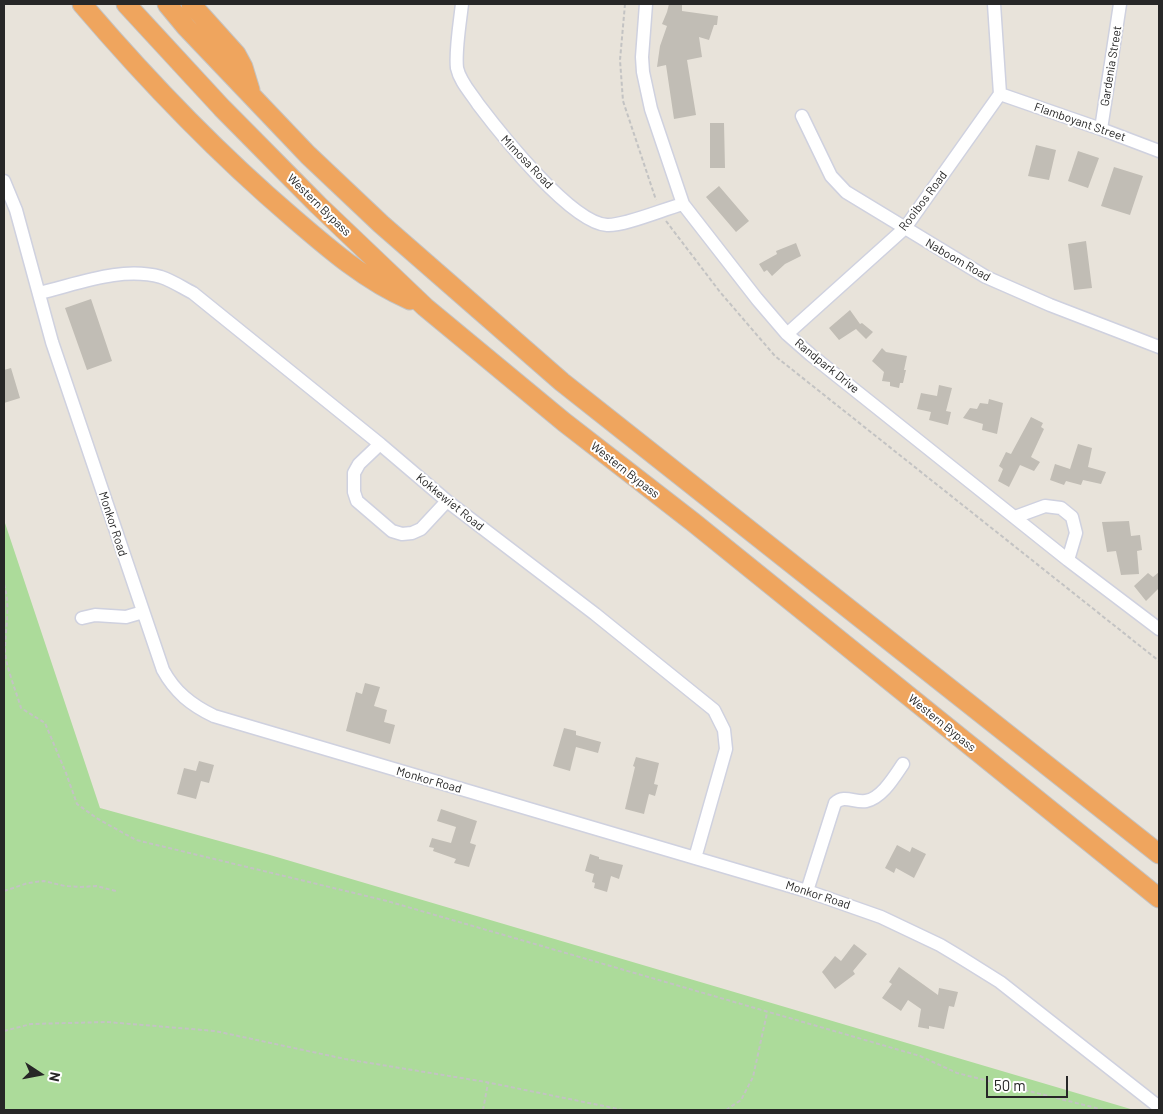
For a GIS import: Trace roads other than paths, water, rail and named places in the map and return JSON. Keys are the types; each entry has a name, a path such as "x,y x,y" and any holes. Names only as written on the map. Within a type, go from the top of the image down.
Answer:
{"highway":[{"path":"82,4 118,46 200,133 251,182 307,230 372,281 425,306"},
{"name":"Western Bypass","path":"126,4 229,115 318,205 425,306 564,422 693,522 1159,898"},
{"path":"167,4 186,27 308,155 381,224 562,382 1159,854"},
{"path":"192,4 236,54 243,67 251,94"}],"street":[{"name":"Mimosa Road","path":"462,4 457,58 457,68 461,79 498,131 518,155 575,210 598,223 607,225 624,222 684,204"},
{"name":"Randpark Drive","path":"646,4 642,57 643,72 652,109 684,204 757,299 787,334 811,355 1068,560 1159,629"},
{"path":"994,4 1000,94"},
{"name":"Gardenia Street","path":"1101,129 1120,4"},
{"name":"Flamboyant Street","path":"1000,94 1159,151"},
{"name":"Rooibos Road","path":"787,334 905,228 1000,94"},
{"name":"Naboom Road","path":"802,116 824,166 838,185 846,192 986,277 1050,305 1159,347"},
{"name":"Monkor Road","path":"4,181 16,210 52,342 162,670 191,704 214,716 807,891 881,917 940,945 1000,982 1159,1107"},
{"name":"Kokkewiet Road","path":"39,293 110,275 130,274 149,275 172,281 193,293 380,444 447,502 595,614 714,710 724,730 726,749 695,858"},
{"path":"380,444 359,464 354,473 354,492 357,501 392,531 402,534 412,533 421,529 447,502"},
{"path":"1015,517 1045,506 1061,508 1072,517 1076,533 1068,560"},
{"path":"82,618 95,615 126,617 143,612"},
{"path":"807,891 835,803 841,799 864,802 875,798 888,785 903,764"}]}
